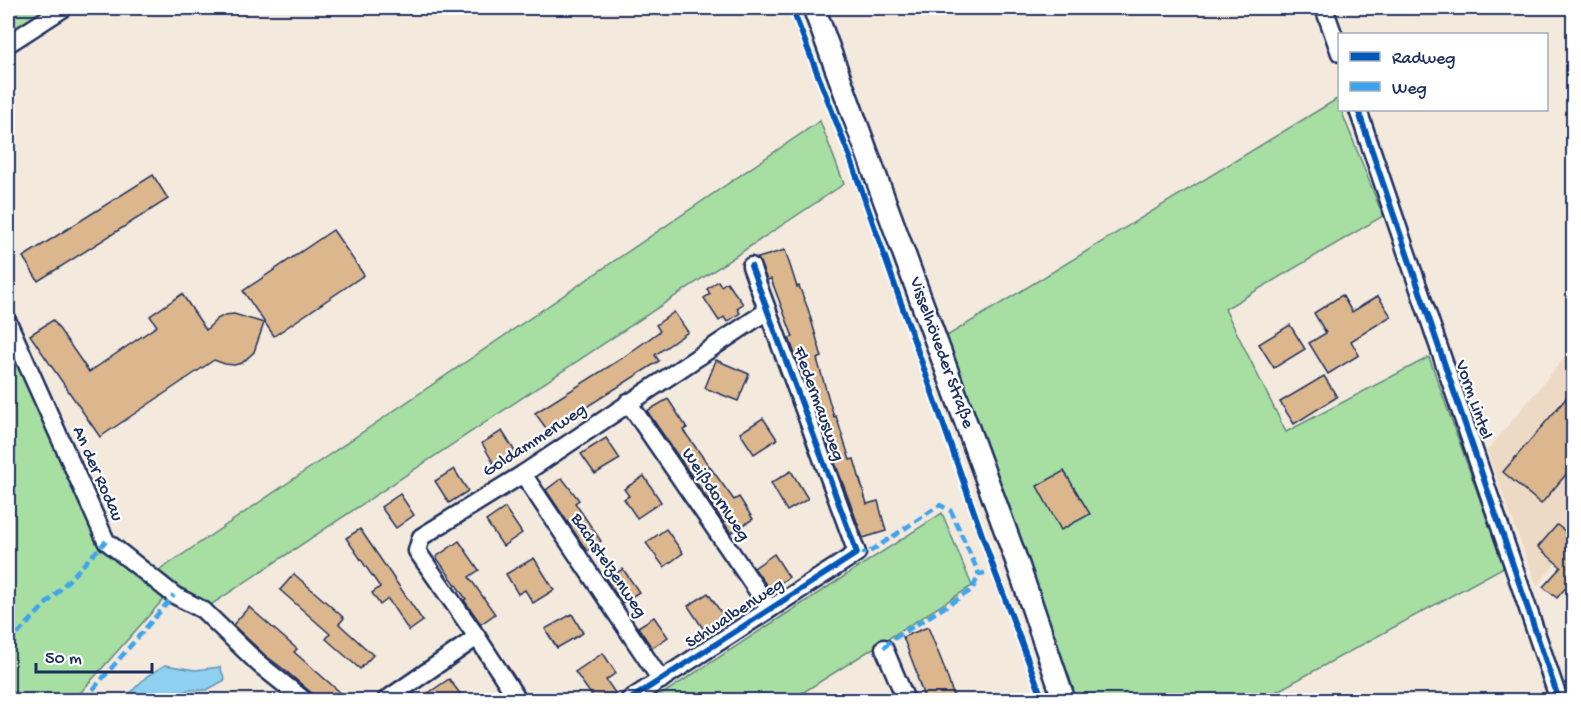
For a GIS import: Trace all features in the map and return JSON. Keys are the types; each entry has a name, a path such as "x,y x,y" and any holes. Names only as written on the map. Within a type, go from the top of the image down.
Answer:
{"main road":[{"name":"Visselhöveder Straße","path":"814,8 1017,562 1064,700"}],"street":[{"path":"8,44 64,8"},
{"path":"1324,8 1338,48"},
{"name":"Vorm Lintel","path":"1358,111 1559,700"},
{"name":"Fledermausweg","path":"751,266 857,553"},
{"name":"Goldammerweg","path":"477,637 417,551 421,537 522,474 767,311"},
{"name":"An der Rodau","path":"8,322 106,541 174,595 203,610 259,664 304,700"},
{"name":"Weißdornweg","path":"628,402 770,609"},
{"name":"Bachstelzenweg","path":"522,474 661,680"},
{"name":"Schwalbenweg","path":"629,700 857,553"},
{"path":"386,700 477,637 518,700"},
{"path":"884,648 906,700"}],"shaded area":[{"path":"1573,347 1573,542 1537,586 1487,451"}],"green space":[{"path":"8,8 50,8 8,36"},
{"path":"1337,99 1338,111 1341,111 1383,216 1225,309 1286,432 1429,357 1504,567 1261,700 1073,700 937,342"},
{"path":"820,121 844,184 203,610 151,576"},
{"path":"8,332 104,542 168,594 74,700 8,700"},
{"path":"942,513 972,586 791,700 653,700"}],"water":[{"path":"165,665 195,670 220,667 225,680 207,690 188,690 166,700 128,700 128,695 147,676"}],"building":[{"path":"153,175 168,199 38,281 23,257"},
{"path":"333,230 364,275 274,336 243,291"},
{"path":"785,250 797,287 799,286 808,309 822,357 817,359 834,417 836,416 850,460 854,459 867,504 878,501 886,531 863,538 789,338 793,337 771,279 767,280 758,258"},
{"path":"718,281 721,286 727,282 743,304 737,308 740,313 727,322 724,317 719,321 704,298 710,294 707,289"},
{"path":"182,294 206,330 217,319 225,315 234,314 264,323 254,352 242,363 234,365 214,360 100,437 30,335 53,320 89,372 157,326 150,316"},
{"path":"1342,295 1352,312 1378,296 1391,316 1351,341 1359,355 1328,374 1309,343 1326,333 1314,313"},
{"path":"674,312 688,332 655,355 659,361 591,404 551,435 535,413 621,359 660,331 656,325"},
{"path":"1290,325 1305,349 1274,368 1259,344"},
{"path":"716,360 749,374 738,401 705,388"},
{"path":"1324,376 1337,397 1294,424 1280,402"},
{"path":"1574,389 1574,465 1541,504 1503,472"},
{"path":"668,399 687,428 683,430 734,500 739,497 753,519 731,533 647,411"},
{"path":"763,418 777,439 754,454 740,433"},
{"path":"502,431 516,453 495,466 482,443"},
{"path":"606,438 620,459 595,474 581,454"},
{"path":"454,469 468,491 449,503 435,481"},
{"path":"791,471 808,499 787,511 771,483"},
{"path":"1064,471 1090,514 1061,530 1037,486"},
{"path":"644,476 661,502 637,518 624,499 629,496 624,489"},
{"path":"562,478 579,500 575,503 601,541 587,551 546,490"},
{"path":"400,494 414,515 396,528 381,507"},
{"path":"505,508 522,533 503,546 486,521"},
{"path":"1557,525 1574,538 1574,578 1557,598 1543,587 1561,567 1538,547"},
{"path":"360,529 423,621 409,631 388,599 380,605 372,593 380,587 346,538"},
{"path":"666,529 683,553 664,567 646,543"},
{"path":"459,541 479,570 469,577 495,614 481,624 436,557"},
{"path":"774,554 789,577 770,590 754,568"},
{"path":"534,558 554,590 533,603 525,590 518,594 506,574"},
{"path":"623,569 639,592 622,603 606,579"},
{"path":"294,574 344,618 339,624 373,655 360,669 326,639 330,634 280,590"},
{"path":"708,593 724,617 704,630 688,606"},
{"path":"249,607 297,649 294,652 349,700 320,700 266,656 233,625"},
{"path":"572,614 583,633 557,648 545,629"},
{"path":"654,617 668,637 652,648 638,627"},
{"path":"928,627 955,700 925,700 903,637"},
{"path":"603,653 616,673 606,680 616,694 606,700 595,700 575,672"},
{"path":"449,679 465,700 418,700"}],"marked path":[{"path":"857,553 868,553 940,505 951,511 979,574"},
{"path":"8,644 106,541"},
{"path":"884,648 890,641 972,590 979,574 985,573"},
{"path":"84,700 174,595"}],"cycle path":[{"path":"792,8 851,160 995,572 1043,700"},
{"path":"1358,111 1559,700"},
{"path":"629,700 857,553 751,266"}]}
